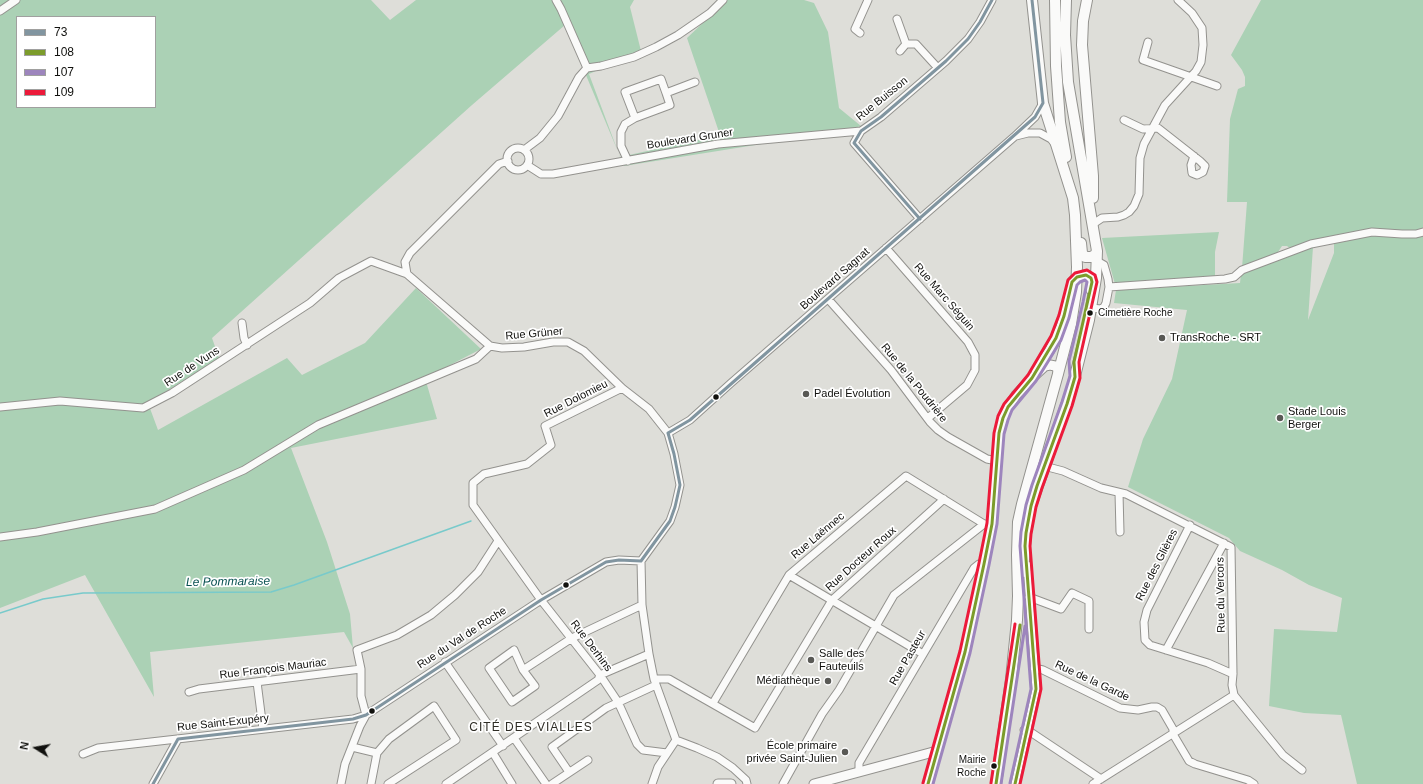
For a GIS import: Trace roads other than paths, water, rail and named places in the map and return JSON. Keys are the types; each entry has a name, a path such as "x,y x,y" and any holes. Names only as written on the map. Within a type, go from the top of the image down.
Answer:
{"main road":[{"path":"1032,0 1043,103 1079,214 1082,253 1085,257 1092,257 1097,251"},
{"path":"996,784 1011,679 1018,596 1018,522 1071,324 1074,280 1075,215 1060,122 1056,66 1055,0"},
{"path":"1011,679 1017,651 1025,546 1031,506 1075,377 1095,288 1097,251 1068,82 1065,35 1066,0"},
{"path":"1087,0 1083,21 1082,45 1093,176 1093,224"}],"street":[{"path":"0,10 16,0"},
{"path":"556,0 587,68"},
{"path":"524,150 540,138 558,116 579,77 587,68 601,66 634,57 656,47 678,35 710,13 723,0"},
{"path":"860,33 854,29 868,0"},
{"name":"Rue Buisson","path":"920,219 854,143 861,131 881,117 968,39 980,22 992,0"},
{"path":"1093,224 1102,218 1124,215 1134,206 1139,194 1140,158 1151,128 1165,105 1196,71 1201,62 1203,45 1202,28 1192,13 1178,0"},
{"path":"897,19 906,44"},
{"path":"1148,42 1143,60 1217,86"},
{"path":"900,51 906,44 916,44 938,67"},
{"path":"628,160 621,146 622,132 625,124 635,118 670,105 661,79 625,92 635,118"},
{"path":"666,93 695,82"},
{"name":"Boulevard Sagnat","path":"668,433 690,420 730,383 1014,137 1035,117 1043,103"},
{"path":"1124,120 1143,129 1158,128 1194,156"},
{"name":"Boulevard Gruner","path":"527,165 541,174 553,174 718,144 861,131"},
{"path":"1014,137 1028,133 1040,133 1051,139 1056,145"},
{"path":"518,148 524,150 529,159 527,165 518,170 511,167 508,157 511,151 518,148"},
{"path":"407,274 405,262 410,253 499,164 508,161"},
{"path":"1109,287 1225,279 1234,277 1242,270 1311,244 1372,232 1402,234 1416,234 1423,232"},
{"name":"Rue Marc Séguin","path":"886,248 968,342 974,355 975,370 967,385 928,418"},
{"name":"Rue Grüner","path":"370,261 407,274 490,346 502,348 524,348 553,342 568,342 584,351 622,388 649,409 668,433"},
{"name":"Rue de Vuns","path":"0,407 60,401 143,408 172,394 310,303 339,278 370,261"},
{"path":"1091,308 1101,309 1104,307 1109,287 1104,265 1097,261"},
{"path":"1032,378 1056,338 1074,280 1083,275 1089,276 1092,282 1074,362 1075,377"},
{"name":"Rue de la Poudrière","path":"828,299 891,370 938,430 948,438 987,459 997,461"},
{"path":"242,323 244,338 247,344"},
{"path":"0,537 37,532 155,508 244,470 318,425 476,359 490,346"},
{"path":"928,784 965,652 984,564 997,461 999,432 1003,418 1016,395 1045,366 1055,366 1058,369 1058,374"},
{"name":"Rue Dolomieu","path":"498,541 474,505 473,483 484,474 527,464 551,445 545,426 622,388"},
{"path":"668,433 680,485 676,507 670,521 641,561 642,605 649,654 655,682 676,740 697,748 733,768 746,780 747,784"},
{"name":"Rue du Vercors","path":"1044,466 1063,471 1101,488 1126,494 1231,547 1232,685 1234,694"},
{"name":"Rue Laënnec","path":"713,704 789,575 906,476 988,524"},
{"path":"1119,493 1120,532"},
{"name":"Rue Docteur Roux","path":"713,704 755,728 832,600 944,499"},
{"path":"783,784 822,714 839,690 894,595 988,524"},
{"name":"Rue des Glières","path":"1190,525 1147,610 1144,622 1146,640 1150,645 1208,663 1233,674"},
{"path":"341,784 345,764 366,714 361,696 361,670 357,650 398,635 431,615 455,595 478,572 498,541"},
{"name":"Rue Derhins","path":"498,541 541,600 600,675 618,702 637,744 642,750 667,753"},
{"path":"1166,650 1224,543"},
{"path":"1011,784 1036,689 1025,546"},
{"name":"Rue du Val de Roche","path":"366,714 541,600 606,562 620,560 641,561"},
{"name":"Rue Pasteur","path":"859,772 859,763 974,568 979,564 984,564"},
{"path":"789,575 923,654"},
{"path":"1029,597 1061,609 1072,593 1089,601 1089,629"},
{"path":"523,670 572,638 642,605"},
{"path":"514,650 523,670 535,686 512,702 489,668 514,650"},
{"path":"446,784 598,680 600,675 649,654"},
{"path":"445,662 503,746"},
{"name":"Rue de la Garde","path":"1034,668 1043,670 1120,708 1138,710 1157,707 1162,710 1173,729 1173,734"},
{"name":"Rue François Mauriac","path":"189,692 257,682 361,670"},
{"path":"569,772 552,747 606,708 655,682 669,678 713,704"},
{"path":"257,682 263,729"},
{"path":"1025,730 1097,782 1234,694 1283,755 1302,770"},
{"path":"371,784 377,753 389,738 434,706 456,740 388,784"},
{"name":"Rue Saint-Exupéry","path":"83,754 98,748 353,719 366,714"},
{"path":"1015,784 1025,730"},
{"path":"1173,734 1189,761 1248,780 1254,784"},
{"path":"514,738 546,784"},
{"path":"153,784 178,739"},
{"path":"652,784 658,767 676,740"},
{"path":"352,747 377,753"},
{"path":"814,784 937,750"},
{"path":"493,753 512,784"},
{"path":"552,784 588,760"},
{"path":"718,784 731,784"}],"waterway":[{"name":"Le Pommaraise","path":"0,613 43,599 83,593 271,592 471,521"}],"place":[{"name":"Cimetière Roche","path":"1090,313"},
{"name":"TransRoche - SRT","path":"1162,338"},
{"name":"Padel Évolution","path":"806,394"},
{"name":"Stade Louis Berger","path":"1280,418"},
{"name":"Salle des Fauteuils","path":"811,660"},
{"name":"Médiathèque","path":"828,681"},
{"name":"École primaire privée Saint-Julien","path":"845,752"},
{"name":"Mairie Roche","path":"994,766"}],"district":[{"name":"CITÉ DES VIALLES","path":"531,728"}]}
